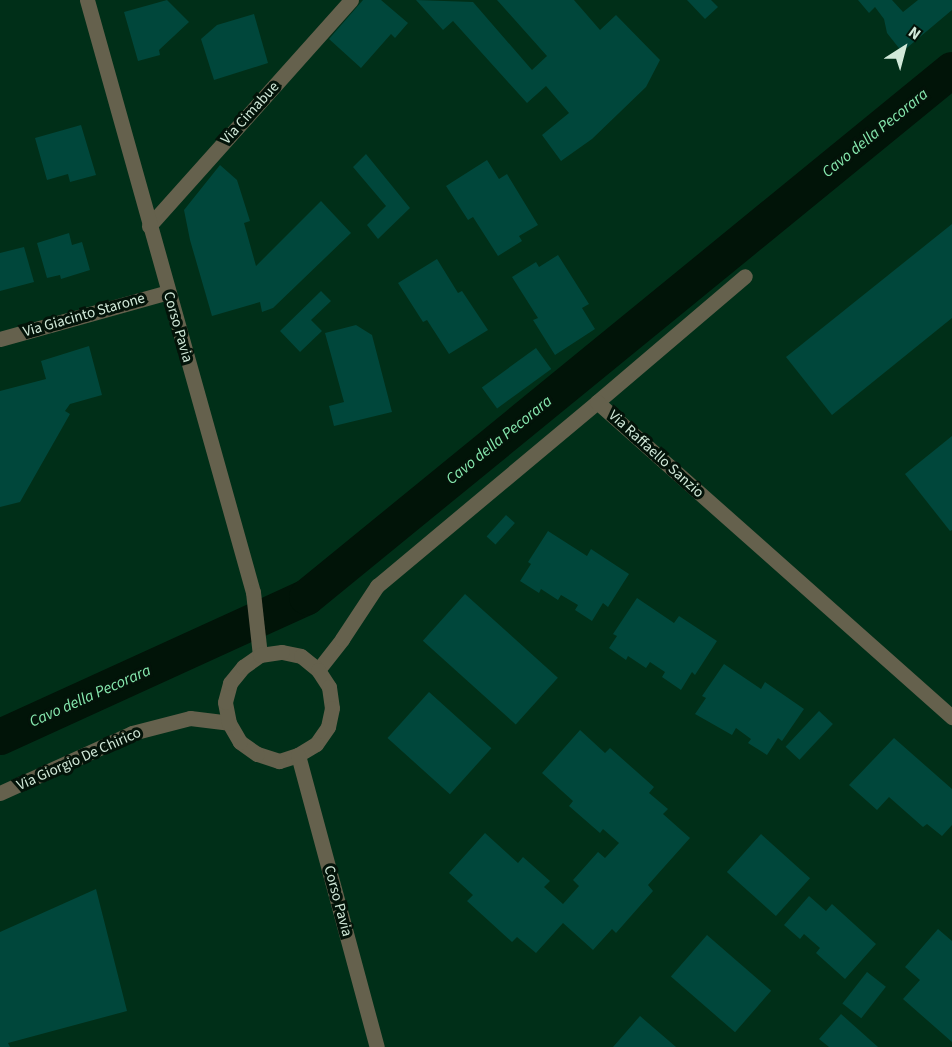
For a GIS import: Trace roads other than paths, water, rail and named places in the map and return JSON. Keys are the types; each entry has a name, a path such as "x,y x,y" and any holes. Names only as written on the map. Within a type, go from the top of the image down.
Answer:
{"street":[{"name":"Corso Pavia","path":"87,0 253,592 260,653"},
{"name":"Via Cimabue","path":"149,226 351,0"},
{"path":"597,402 745,276"},
{"name":"Via Giacinto Starone","path":"0,339 168,292"},
{"name":"Via Raffaello Sanzio","path":"318,670 342,639 377,586 597,402 952,717"},
{"path":"282,652 301,656 318,670 329,687 332,708 328,728 316,744 298,755 279,762 257,754 240,742 229,723 225,702 230,682 243,667 260,653 282,652"},
{"name":"Via Giorgio De Chirico","path":"0,793 132,733 190,718 229,723"},
{"name":"Corso Pavia","path":"298,755 377,1047"}],"waterway":[{"name":"Cavo della Pecorara","path":"0,737 307,597 952,70"}]}
